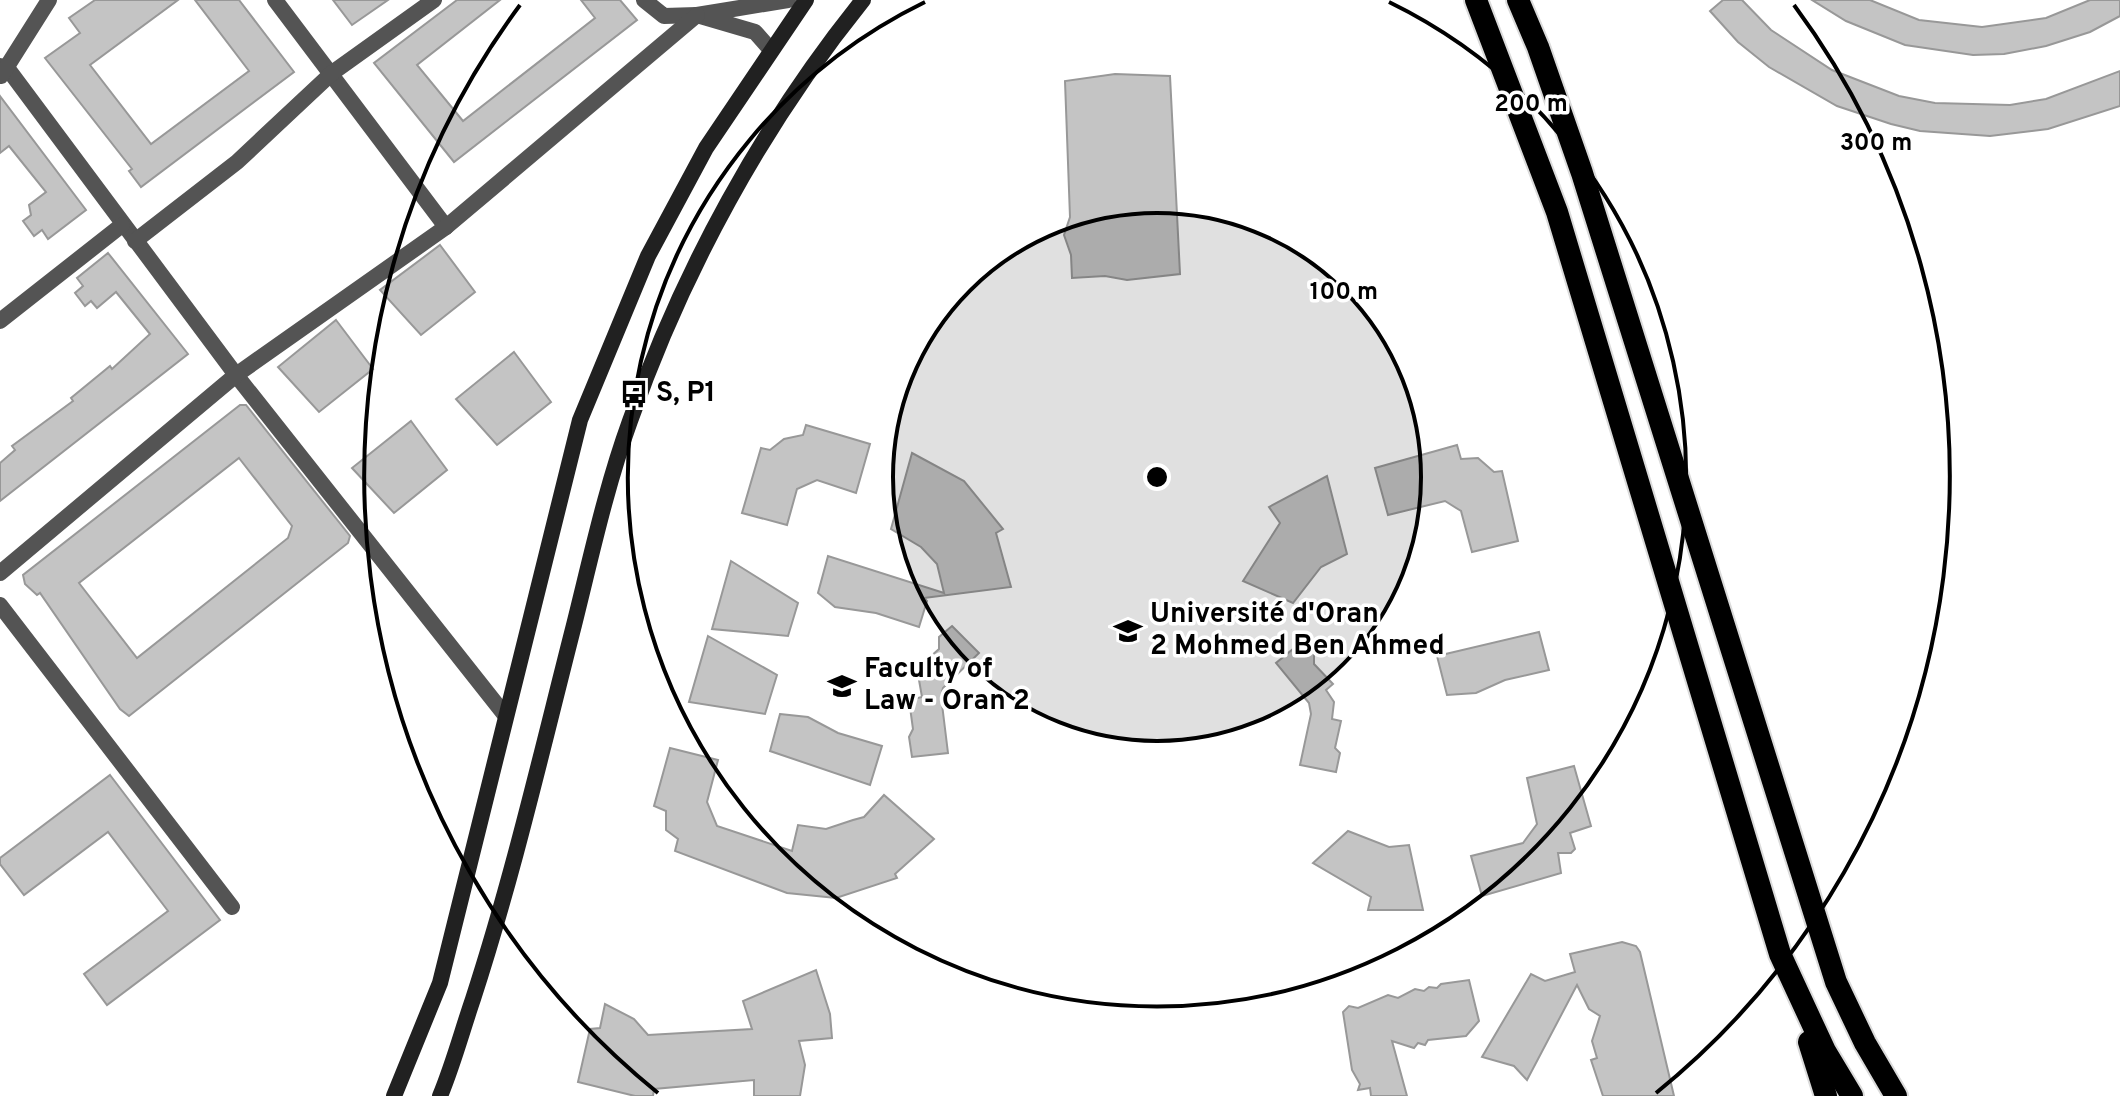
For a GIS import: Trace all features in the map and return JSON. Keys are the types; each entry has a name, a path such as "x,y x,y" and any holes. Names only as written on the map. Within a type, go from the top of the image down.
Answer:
{"highway":[{"path":"1476,0 1557,212 1826,1096"},
{"path":"1518,0 1538,47 1582,173 1827,955 1865,1043 1896,1096"},
{"path":"1784,965 1829,1059 1852,1096"}],"main road":[{"path":"394,1096 440,983 580,420 648,256 706,148 806,0"},
{"path":"440,1096 504,905 587,571 629,422 668,325 720,219 783,108 820,53 863,0"}],"street":[{"path":"49,0 3,70 236,375 505,715"},
{"path":"275,0 446,227"},
{"path":"135,241 237,162 332,73 434,0"},
{"path":"644,0 664,16 697,15 788,0"},
{"path":"697,15 755,32 770,49"},
{"path":"0,573 236,375 446,227 697,15"},
{"path":"0,321 122,225"},
{"path":"0,605 232,907"}],"building":[{"path":"95,0 178,0 90,65 151,144 249,71 195,0 239,0 294,72 141,187 129,171 132,169 45,58 80,33 69,18"},
{"path":"333,0 388,0 352,25"},
{"path":"457,0 500,0 417,65 463,121 595,18 581,0 620,0 637,20 454,162 374,63"},
{"path":"1723,0 1742,0 1771,30 1832,70 1899,96 1935,103 2010,105 2046,99 2120,71 2120,106 2048,129 1990,136 1920,131 1891,124 1837,106 1769,67 1738,42 1710,11"},
{"path":"1812,0 1870,0 1919,20 1982,27 2046,18 2090,0 2120,0 2120,16 2090,32 2046,46 2004,54 1973,55 1905,45 1846,21"},
{"path":"1115,74 1170,76 1180,274 1127,280 1105,276 1072,278 1071,255 1064,235 1070,217 1065,81"},
{"path":"0,96 86,210 48,239 42,230 34,236 23,221 31,215 29,205 46,192 9,146 0,153"},
{"path":"440,245 475,292 421,335 380,290"},
{"path":"108,253 188,354 0,501 0,463 15,450 12,446 73,401 71,398 110,366 112,369 150,334 116,292 97,308 91,301 85,306 75,293 83,286 77,278"},
{"path":"336,320 373,369 319,412 278,367"},
{"path":"514,352 551,402 497,445 456,399"},
{"path":"240,405 246,405 350,536 348,543 129,716 120,709 40,593 37,595 25,584 23,575","holes":["239,458 292,526 288,538 137,658 79,583"]},
{"path":"411,421 447,470 394,513 352,468"},
{"path":"806,425 870,444 856,493 817,480 797,489 787,525 742,513 761,448 770,450 784,439 803,435"},
{"path":"1457,445 1461,459 1478,458 1494,472 1502,471 1518,541 1472,552 1461,511 1445,501 1388,515 1375,468"},
{"path":"912,453 964,481 1003,529 996,533 1011,587 924,598 927,601 919,627 876,613 835,607 818,593 828,556 944,593 937,564 921,547 891,529"},
{"path":"1327,476 1347,554 1321,567 1293,603 1243,581 1280,523 1269,507"},
{"path":"731,561 798,603 788,636 712,629"},
{"path":"952,626 979,653 943,688 941,696 948,753 912,757 909,737 913,729 909,700 922,697 919,680 927,670 921,665 939,649 939,637"},
{"path":"1539,632 1549,670 1505,680 1476,693 1447,695 1437,656"},
{"path":"708,636 777,675 765,714 689,702"},
{"path":"1304,640 1314,654 1314,664 1333,684 1326,690 1334,702 1332,719 1341,721 1335,748 1340,753 1336,772 1300,765 1311,714 1309,703 1276,663"},
{"path":"780,714 808,717 838,733 882,746 870,785 770,751"},
{"path":"670,748 718,760 707,802 717,826 792,851 798,825 826,829 864,817 884,795 934,839 895,874 897,878 836,898 787,893 675,851 678,839 666,830 666,811 654,806"},
{"path":"1574,766 1591,826 1570,833 1575,849 1571,853 1558,853 1561,873 1482,896 1471,856 1523,843 1537,824 1527,778"},
{"path":"110,775 220,920 107,1005 84,974 168,911 108,832 24,895 0,864 0,858"},
{"path":"1348,831 1389,847 1409,845 1423,910 1368,910 1371,897 1313,863"},
{"path":"1622,942 1636,946 1640,952 1674,1096 1603,1096 1591,1060 1597,1058 1592,1041 1600,1016 1589,1009 1577,985 1527,1080 1514,1066 1482,1057 1531,974 1545,981 1575,972 1570,954"},
{"path":"816,970 830,1014 832,1038 799,1041 805,1065 800,1096 754,1096 754,1080 654,1089 653,1096 635,1096 578,1082 590,1029 600,1028 605,1004 634,1019 648,1035 752,1029 743,1001"},
{"path":"1469,980 1479,1021 1466,1036 1428,1040 1425,1045 1418,1043 1414,1048 1392,1041 1407,1096 1371,1096 1370,1088 1358,1090 1360,1084 1352,1070 1343,1012 1349,1006 1358,1008 1388,995 1398,998 1415,989 1424,991 1441,984"}],"place":[{"name":"S, P1","path":"634,394"},
{"name":"Université d'Oran 2 Mohmed Ben Ahmed","path":"1128,631"},
{"name":"Faculty of Law - Oran 2","path":"842,686"}]}
